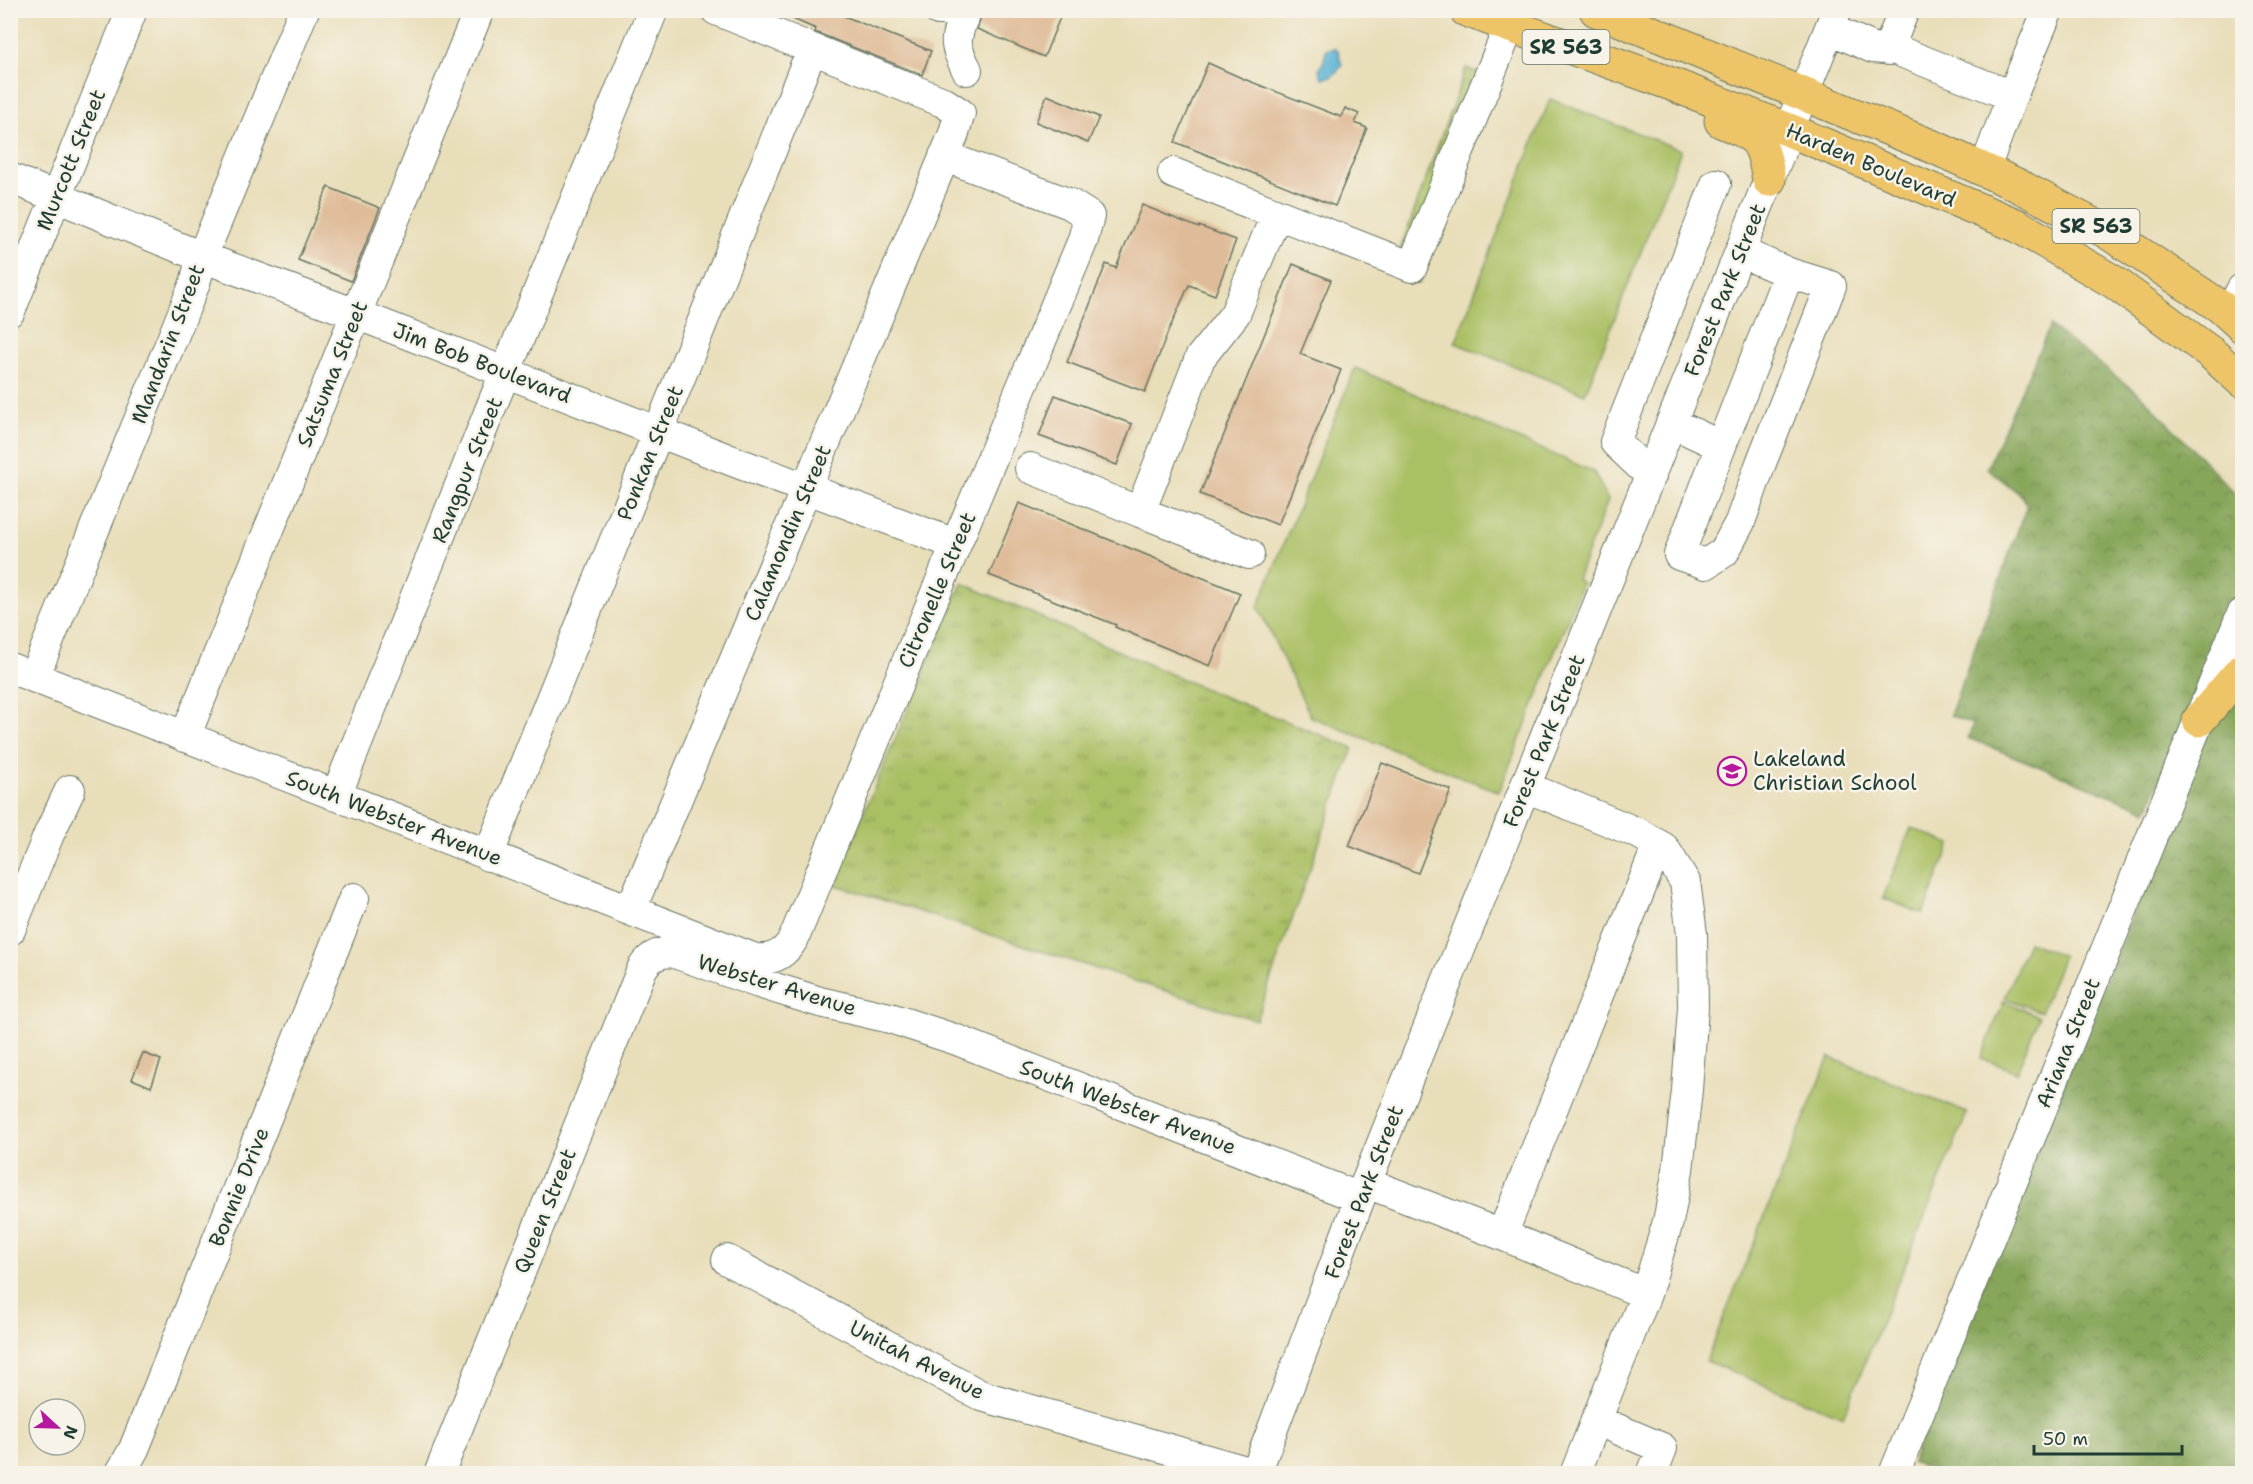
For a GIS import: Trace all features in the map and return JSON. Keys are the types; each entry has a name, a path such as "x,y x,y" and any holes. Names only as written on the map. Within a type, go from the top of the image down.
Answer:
{"main road":[{"name":"Harden Boulevard","path":"1466,10 1666,82 1789,130 2018,226 2114,282 2211,353 2242,381"},
{"name":"Harden Boulevard","path":"1596,10 1936,148 2107,232 2238,309"},
{"path":"1666,82 1708,116 1745,131 1761,145 1769,180"},
{"path":"2199,720 2242,670"}],"street":[{"name":"Murcott Street","path":"10,310 132,10"},
{"name":"Mandarin Street","path":"22,673 195,283 202,257 304,10"},
{"name":"Satsuma Street","path":"185,737 479,10"},
{"name":"Rangpur Street","path":"336,796 653,10"},
{"path":"716,10 812,49"},
{"path":"966,10 955,40 957,51 967,70"},
{"path":"1888,50 1904,10"},
{"path":"1984,171 2048,10"},
{"path":"1833,20 1873,48 1896,50 2012,96"},
{"name":"Forest Park Street","path":"1256,1473 1363,1191 1833,20"},
{"path":"1173,174 1412,267 1509,27"},
{"name":"Calamondin Street","path":"631,909 960,113 943,102 812,49"},
{"name":"Ponkan Street","path":"488,856 812,49"},
{"name":"Citronelle Street","path":"778,956 794,938 1078,251 1089,216 1070,204 944,156"},
{"name":"Jim Bob Boulevard","path":"10,178 202,257 955,544"},
{"path":"1651,476 1615,442 1716,184"},
{"path":"1140,512 1200,358 1235,314 1276,215"},
{"path":"1740,252 1790,273 1831,286 1740,522 1724,552 1706,564 1679,555 1790,273"},
{"path":"1675,290 1718,307"},
{"path":"1672,423 1720,446"},
{"path":"1030,468 1249,554"},
{"name":"Ariana Street","path":"1894,1473 2242,614"},
{"name":"South Webster Avenue","path":"22,673 755,959 767,960 778,956"},
{"path":"1526,787 1638,833 1664,848 1685,882 1692,934 1693,1008 1678,1170 1668,1222 1646,1294 1575,1473"},
{"path":"10,930 49,834 70,790"},
{"path":"1502,1235 1658,845"},
{"name":"Bonnie Drive","path":"120,1473 134,1449 354,898"},
{"name":"Webster Avenue","path":"658,955 667,952 675,953 820,1002 896,1020"},
{"name":"Queen Street","path":"439,1473 642,969 648,959 658,955"},
{"name":"South Webster Avenue","path":"896,1020 957,1040 1363,1191 1502,1235 1646,1294"},
{"name":"Unitah Avenue","path":"727,1260 982,1396 1256,1473"},
{"path":"1596,1420 1657,1460"}],"green space":[{"path":"1466,68 1498,81 1419,284 1392,272"},
{"path":"1550,99 1681,150 1585,394 1455,343"},
{"path":"2050,326 2144,398 2242,501 2242,583 2147,811 1968,738 1973,724 1950,715 2027,505 2023,497 1987,468"},
{"path":"1355,368 1594,472 1608,500 1577,579 1582,583 1499,792 1311,717 1258,607"},
{"path":"962,583 1212,692 1353,748 1256,1020 833,884"},
{"path":"2242,687 2242,1473 1943,1474 1911,1462 2209,726"},
{"path":"1911,828 1951,844 1923,914 1883,898"},
{"path":"2028,942 2063,956 2041,1012 2005,998"},
{"path":"2004,1001 2039,1016 2017,1072 1981,1058"},
{"path":"1829,1057 1967,1113 1843,1417 1706,1361"}],"water":[{"path":"1334,48 1338,50 1342,66 1331,77 1322,78 1319,69 1324,61 1326,50"}],"building":[{"path":"772,10 829,10 931,51 922,75 815,32 816,29"},
{"path":"983,10 1063,10 1044,57 977,29"},
{"path":"1208,63 1341,117 1345,108 1359,114 1355,123 1367,128 1335,206 1175,142"},
{"path":"1047,95 1099,117 1088,143 1036,122"},
{"path":"328,187 380,208 351,281 298,260"},
{"path":"1142,205 1236,240 1215,295 1189,285 1145,392 1067,362 1106,264 1116,268"},
{"path":"1293,264 1331,280 1300,354 1341,370 1278,525 1200,494"},
{"path":"1055,395 1132,424 1117,465 1039,436"},
{"path":"1019,503 1240,593 1210,666 1115,627 1116,625 989,575"},
{"path":"1382,763 1451,790 1418,873 1349,846"},
{"path":"143,1053 161,1060 151,1087 132,1079"}],"place":[{"name":"Lakeland Christian School","path":"1732,771"}]}
